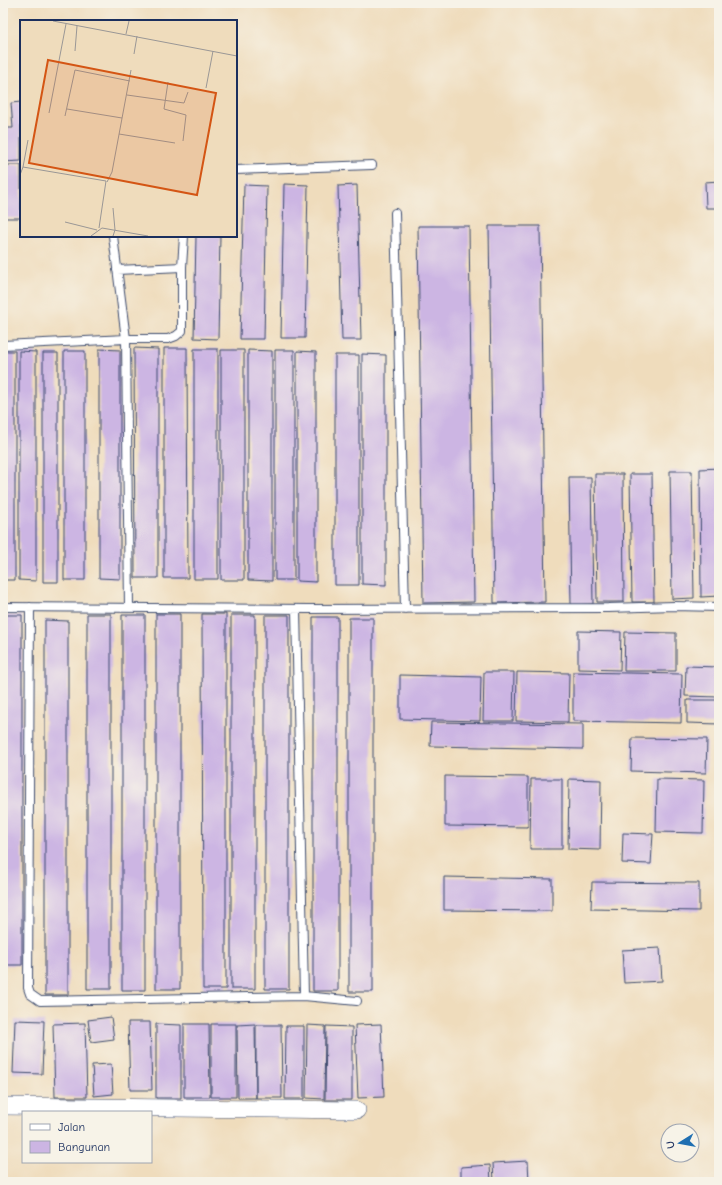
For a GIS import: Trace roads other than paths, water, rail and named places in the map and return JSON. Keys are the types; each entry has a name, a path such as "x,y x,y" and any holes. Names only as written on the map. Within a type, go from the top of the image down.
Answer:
{"street":[{"path":"3,1106 357,1110"}],"lane":[{"path":"237,170 372,165"},
{"path":"395,214 405,609"},
{"path":"113,237 126,339 129,608"},
{"path":"3,345 126,339 168,339 176,336 182,331 182,267 184,237"},
{"path":"117,270 182,267"},
{"path":"3,607 405,609 608,608 674,606 719,608"},
{"path":"30,607 28,988 30,994 40,1001 304,996 357,1001"},
{"path":"296,609 304,996"}]}
